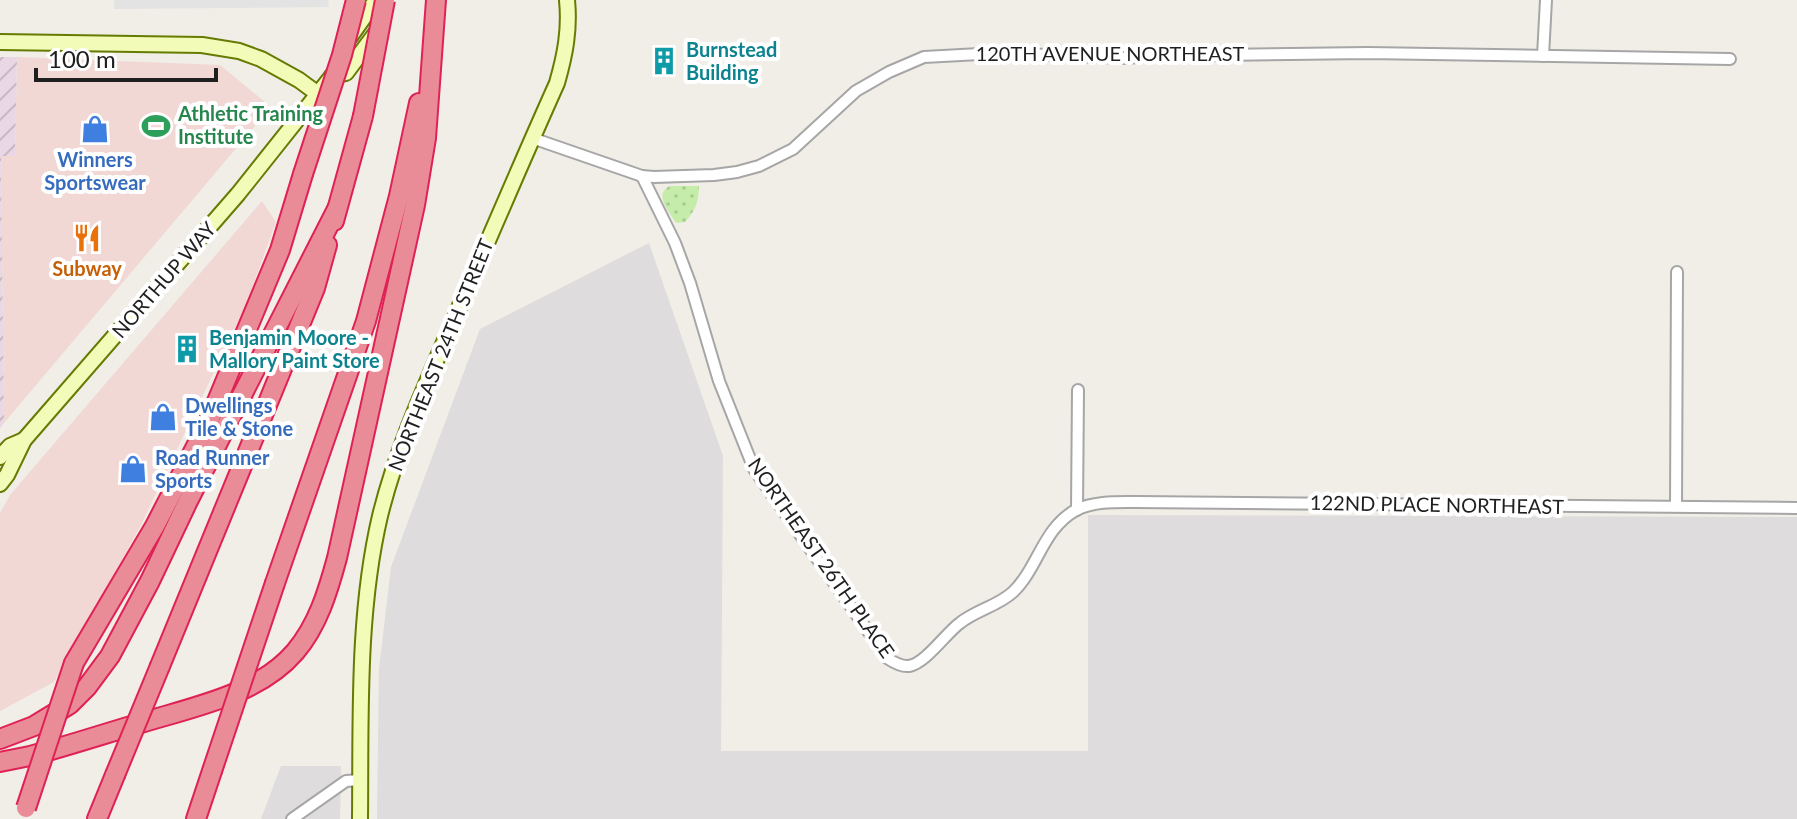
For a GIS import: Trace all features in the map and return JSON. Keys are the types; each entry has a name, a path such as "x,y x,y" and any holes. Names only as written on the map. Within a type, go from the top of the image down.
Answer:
{"highway":[{"path":"24,814 74,663 155,526 208,423 280,250 342,55 356,0"},
{"path":"97,819 315,288 363,116 386,0"},
{"path":"5,762 213,701 252,685 281,666 309,633 326,598 337,558 415,205 426,138 436,0"},
{"path":"196,819 366,321 399,196 432,42"},
{"path":"0,739 34,726 70,704 110,656 337,209"}],"street":[{"name":"NORTHUP WAY","path":"0,484 24,440 238,194 332,76 333,61 374,3 386,0"},
{"name":"NORTHEAST 24TH STREET","path":"360,819 368,579 380,516 397,458 423,390 557,83 566,54 567,0"},
{"path":"1543,56 1546,0"},
{"path":"0,42 202,45 239,51 261,59 318,94"},
{"name":"120TH AVENUE NORTHEAST","path":"532,138 642,176 737,172 759,166 793,149 856,91 924,57 998,53 1127,58 1368,53 1730,59"},
{"name":"NORTHEAST 26TH PLACE","path":"642,176 675,243 719,381 754,469 887,658 901,665 910,666 919,662 961,622 1013,592 1059,522 1077,510"},
{"path":"1676,506 1677,272"},
{"path":"1077,510 1078,390"},
{"path":"0,457 10,446 24,440"},
{"name":"122ND PLACE NORTHEAST","path":"1077,510 1099,503 1136,502 1797,508"},
{"path":"292,819 346,781 360,780"}],"shaded area":[{"path":"114,0 328,0 329,7 114,9"},
{"path":"0,57 17,57 15,156 1,156 4,423 0,428"},
{"path":"17,57 220,65 271,107 4,423 1,156 15,156"},
{"path":"262,201 276,222 245,307 140,527 54,682 0,711 0,513 10,495"},
{"path":"649,243 723,456 721,751 1088,751 1088,515 1797,517 1797,819 377,819 379,669 391,567 480,329"},
{"path":"281,766 341,766 340,819 261,819"}],"green space":[{"path":"670,186 699,186 696,206 685,222 676,223 664,203 663,193"}],"place":[{"name":"Burnstead Building","path":"664,61"},
{"name":"Athletic Training Institute","path":"156,126"},
{"name":"Winners Sportswear","path":"95,129"},
{"name":"Subway","path":"87,238"},
{"name":"Benjamin Moore - Mallory Paint Store","path":"187,349"},
{"name":"Dwellings Tile & Stone","path":"163,417"},
{"name":"Road Runner Sports","path":"133,469"}]}
